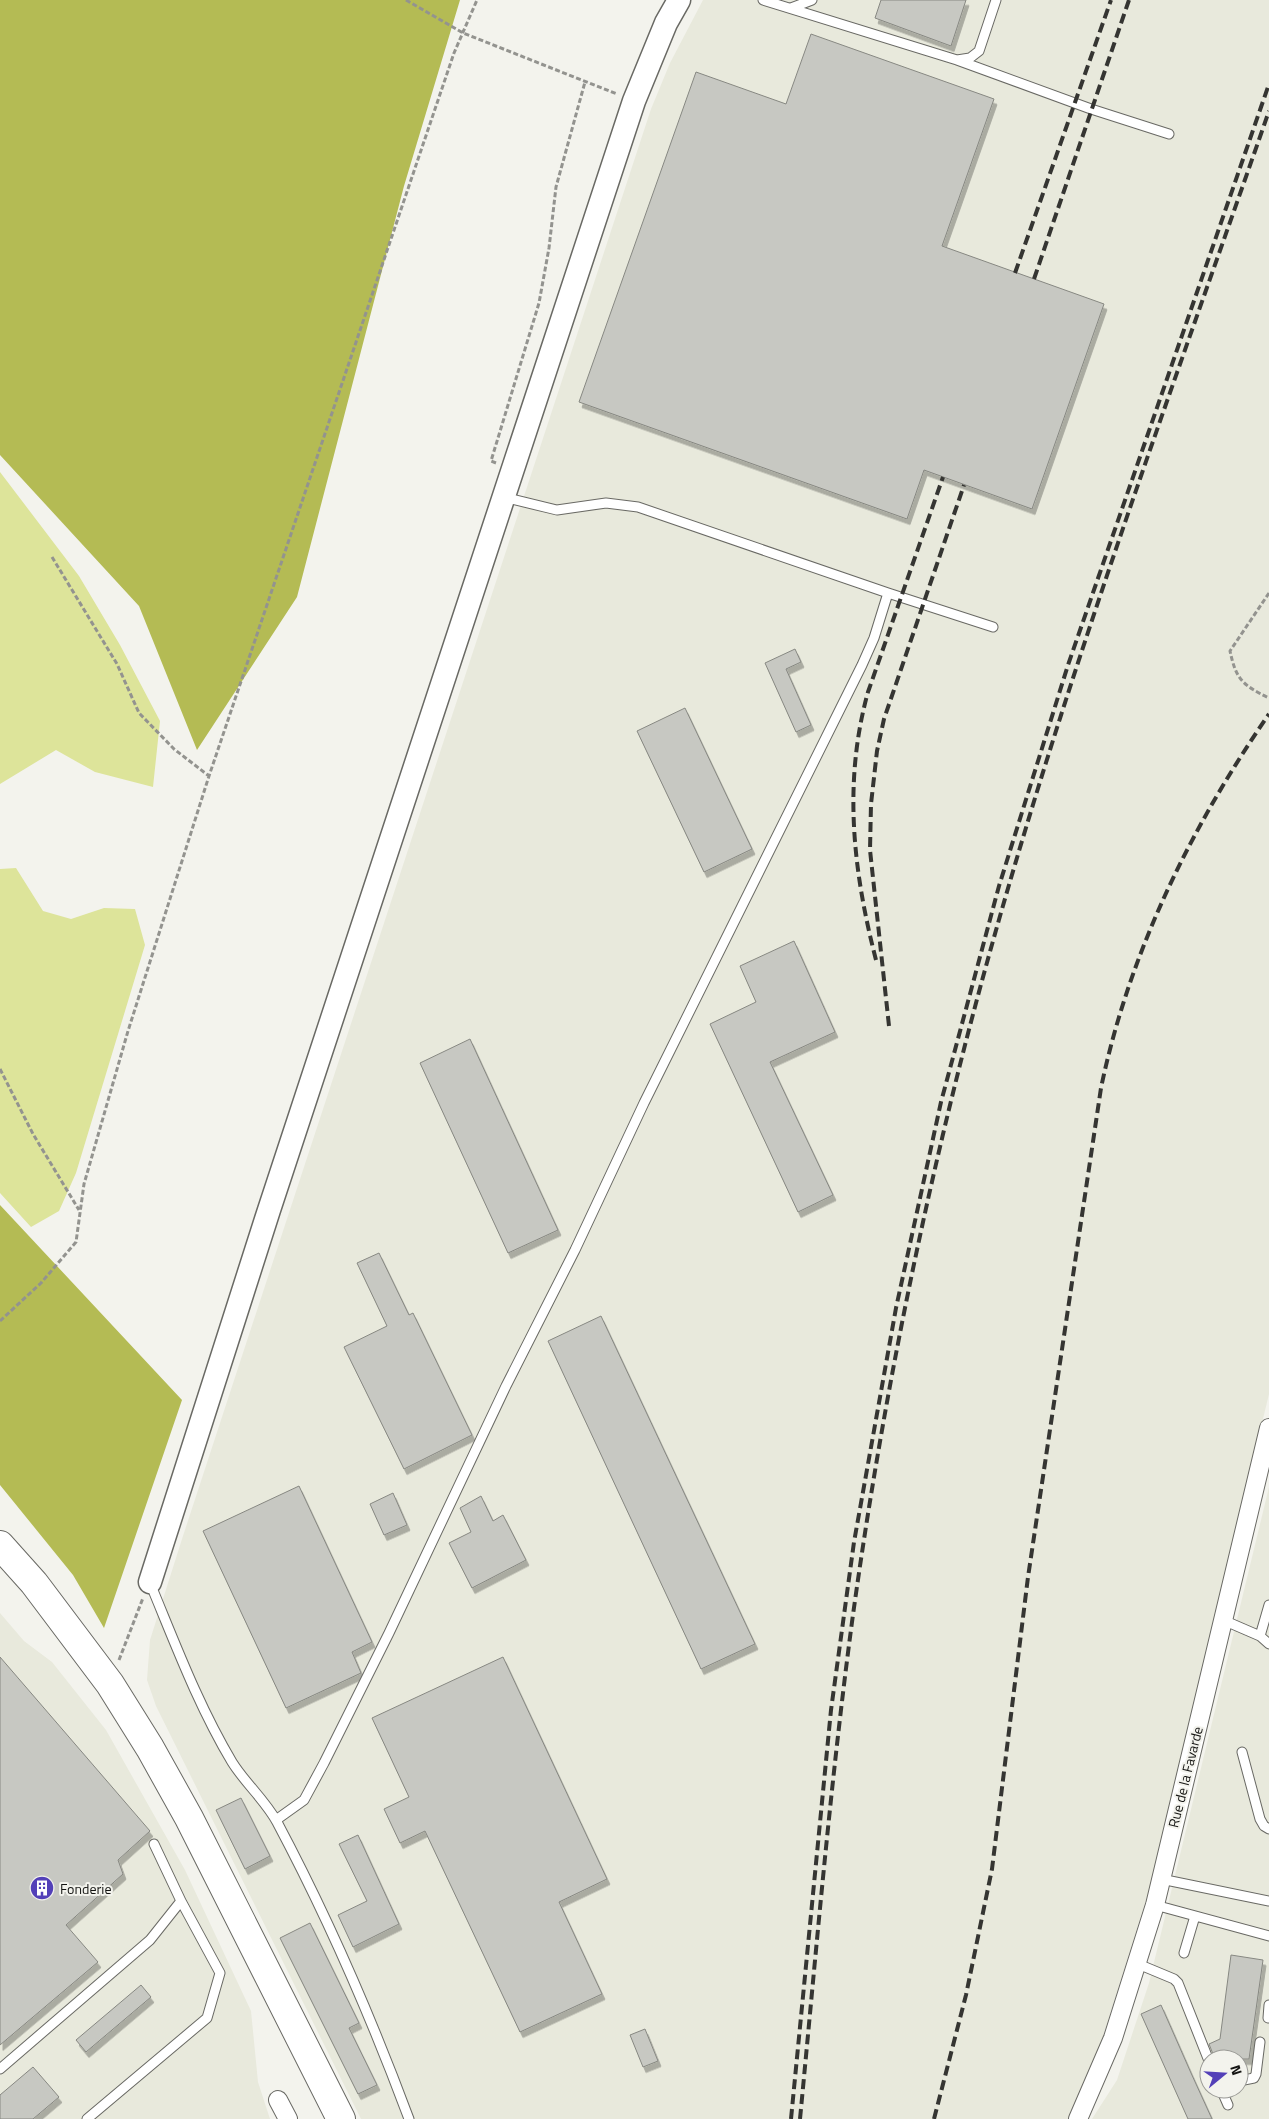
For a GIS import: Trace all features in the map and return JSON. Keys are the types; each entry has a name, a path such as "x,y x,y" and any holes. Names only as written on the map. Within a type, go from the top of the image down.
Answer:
{"main road":[{"path":"0,1545 34,1583 110,1684 150,1748 189,1818 340,2119"}],"street":[{"path":"150,1582 234,1314 634,101 666,23 679,0"},
{"name":"Rue de la Favarde","path":"1078,2119 1110,2047 1138,1964 1161,1879 1223,1620 1265,1464 1269,1428"},
{"path":"278,2100 288,2119"}],"lane":[{"path":"763,0 957,60 1083,106 1169,134"},
{"path":"791,8 812,0"},
{"path":"957,60 970,58 979,51 996,0"},
{"path":"503,497 557,510 606,503 638,507 993,627"},
{"path":"276,1820 304,1800 389,1633 478,1444 575,1250 644,1103 862,665 874,638 888,593"},
{"path":"150,1582 199,1699 228,1754 248,1785 276,1820 342,1955 380,2042 409,2119"},
{"path":"1260,1636 1269,1605"},
{"path":"1223,1620 1260,1636 1269,1644"},
{"path":"1242,1752 1260,1819 1264,1826 1269,1829"},
{"path":"87,2119 206,2018 220,1974 181,1901 154,1844"},
{"path":"1161,1879 1269,1901"},
{"path":"0,2069 150,1940 181,1901"},
{"path":"1154,1905 1269,1936"},
{"path":"1184,1953 1195,1916"},
{"path":"1138,1964 1174,1979 1178,1983 1204,2049"},
{"path":"1268,2018 1269,2005"},
{"path":"1249,2079 1254,2078 1256,2074 1260,2042"},
{"path":"1225,2099 1228,2105"}],"path":[{"path":"406,0 463,33 634,101"},
{"path":"0,1321 41,1283 76,1242 84,1184 128,1031 209,776 463,33 477,0"},
{"path":"512,469 491,461 539,303 549,248 556,187 585,82"},
{"path":"52,557 117,664 139,713 174,749 209,776"},
{"path":"1269,593 1230,651 1234,673 1254,691 1269,698"},
{"path":"0,1069 33,1134 80,1211"},
{"path":"110,1684 150,1582"}],"shaded area":[{"path":"703,0 1269,0 1269,1394 1150,1887 1099,2049 1070,2119 361,2119 156,1706 147,1680 150,1640 182,1539 651,109 670,63"},
{"path":"1269,1487 1269,2119 1092,2119 1117,2080 1149,1983"},
{"path":"0,1613 24,1641 52,1662 106,1730 185,1870 251,2011 258,2082 270,2119 0,2119"}],"green space":[{"path":"0,0 460,0 404,186 297,597 197,750 139,606 0,455"},
{"path":"0,472 79,576 120,645 160,721 153,787 95,772 56,750 0,784"},
{"path":"16,868 43,911 71,919 104,908 135,909 145,945 76,1173 59,1211 31,1227 0,1193 0,869"},
{"path":"0,1205 182,1400 104,1628 73,1575 0,1485"}],"building":[{"path":"881,0 966,0 951,46 875,18"},
{"path":"811,34 994,99 942,246 1104,304 1032,509 924,470 907,519 579,402 696,72 786,104"},
{"path":"795,649 801,662 786,669 811,725 796,732 765,663"},
{"path":"685,708 752,849 704,872 637,731"},
{"path":"794,941 835,1032 770,1062 833,1195 798,1212 710,1024 756,1002 740,966"},
{"path":"470,1039 558,1230 508,1253 420,1063"},
{"path":"379,1253 409,1315 413,1313 472,1435 404,1469 344,1347 387,1326 357,1263"},
{"path":"601,1316 755,1644 701,1669 548,1341"},
{"path":"299,1486 372,1642 352,1652 361,1673 286,1708 203,1531"},
{"path":"393,1493 407,1525 384,1535 370,1504"},
{"path":"481,1496 493,1521 503,1515 526,1560 472,1588 449,1543 471,1532 460,1508"},
{"name":"Fonderie","path":"0,1657 150,1831 118,1860 123,1874 66,1925 98,1962 0,2045"},
{"path":"503,1657 607,1879 559,1902 602,1994 520,2032 425,1831 400,1843 384,1809 409,1797 372,1718"},
{"path":"241,1798 270,1856 245,1869 216,1810"},
{"path":"358,1835 399,1924 353,1947 338,1915 367,1901 339,1844"},
{"path":"310,1923 359,2023 349,2028 377,2085 358,2094 280,1938"},
{"path":"1231,1955 1263,1960 1249,2059 1249,2049 1211,2049 1209,2044 1220,2039"},
{"path":"141,1985 151,1997 86,2052 76,2040"},
{"path":"1161,2005 1199,2091 1199,2099 1203,2099 1212,2119 1188,2119 1141,2014"},
{"path":"645,2029 658,2061 643,2067 630,2035"},
{"path":"33,2067 59,2097 33,2119 0,2119 0,2095"}],"railway":[{"path":"1015,273 1111,0"},
{"path":"1034,279 1129,0"},
{"path":"791,2119 831,1710 854,1542 896,1308 941,1102 999,886 1068,665 1269,84"},
{"path":"800,2119 830,1808 861,1556 895,1360 921,1230 951,1101 1019,850 1058,726 1140,479 1269,111"},
{"path":"876,960 868,927 857,860 853,793 855,759 868,692 943,477"},
{"path":"889,1026 870,850 871,804 877,751 884,719 964,485"},
{"path":"934,2119 966,1995 992,1869 1028,1577 1101,1088 1128,988 1166,893 1214,801 1269,714"}],"place":[{"name":"Fonderie","path":"42,1888"}]}
